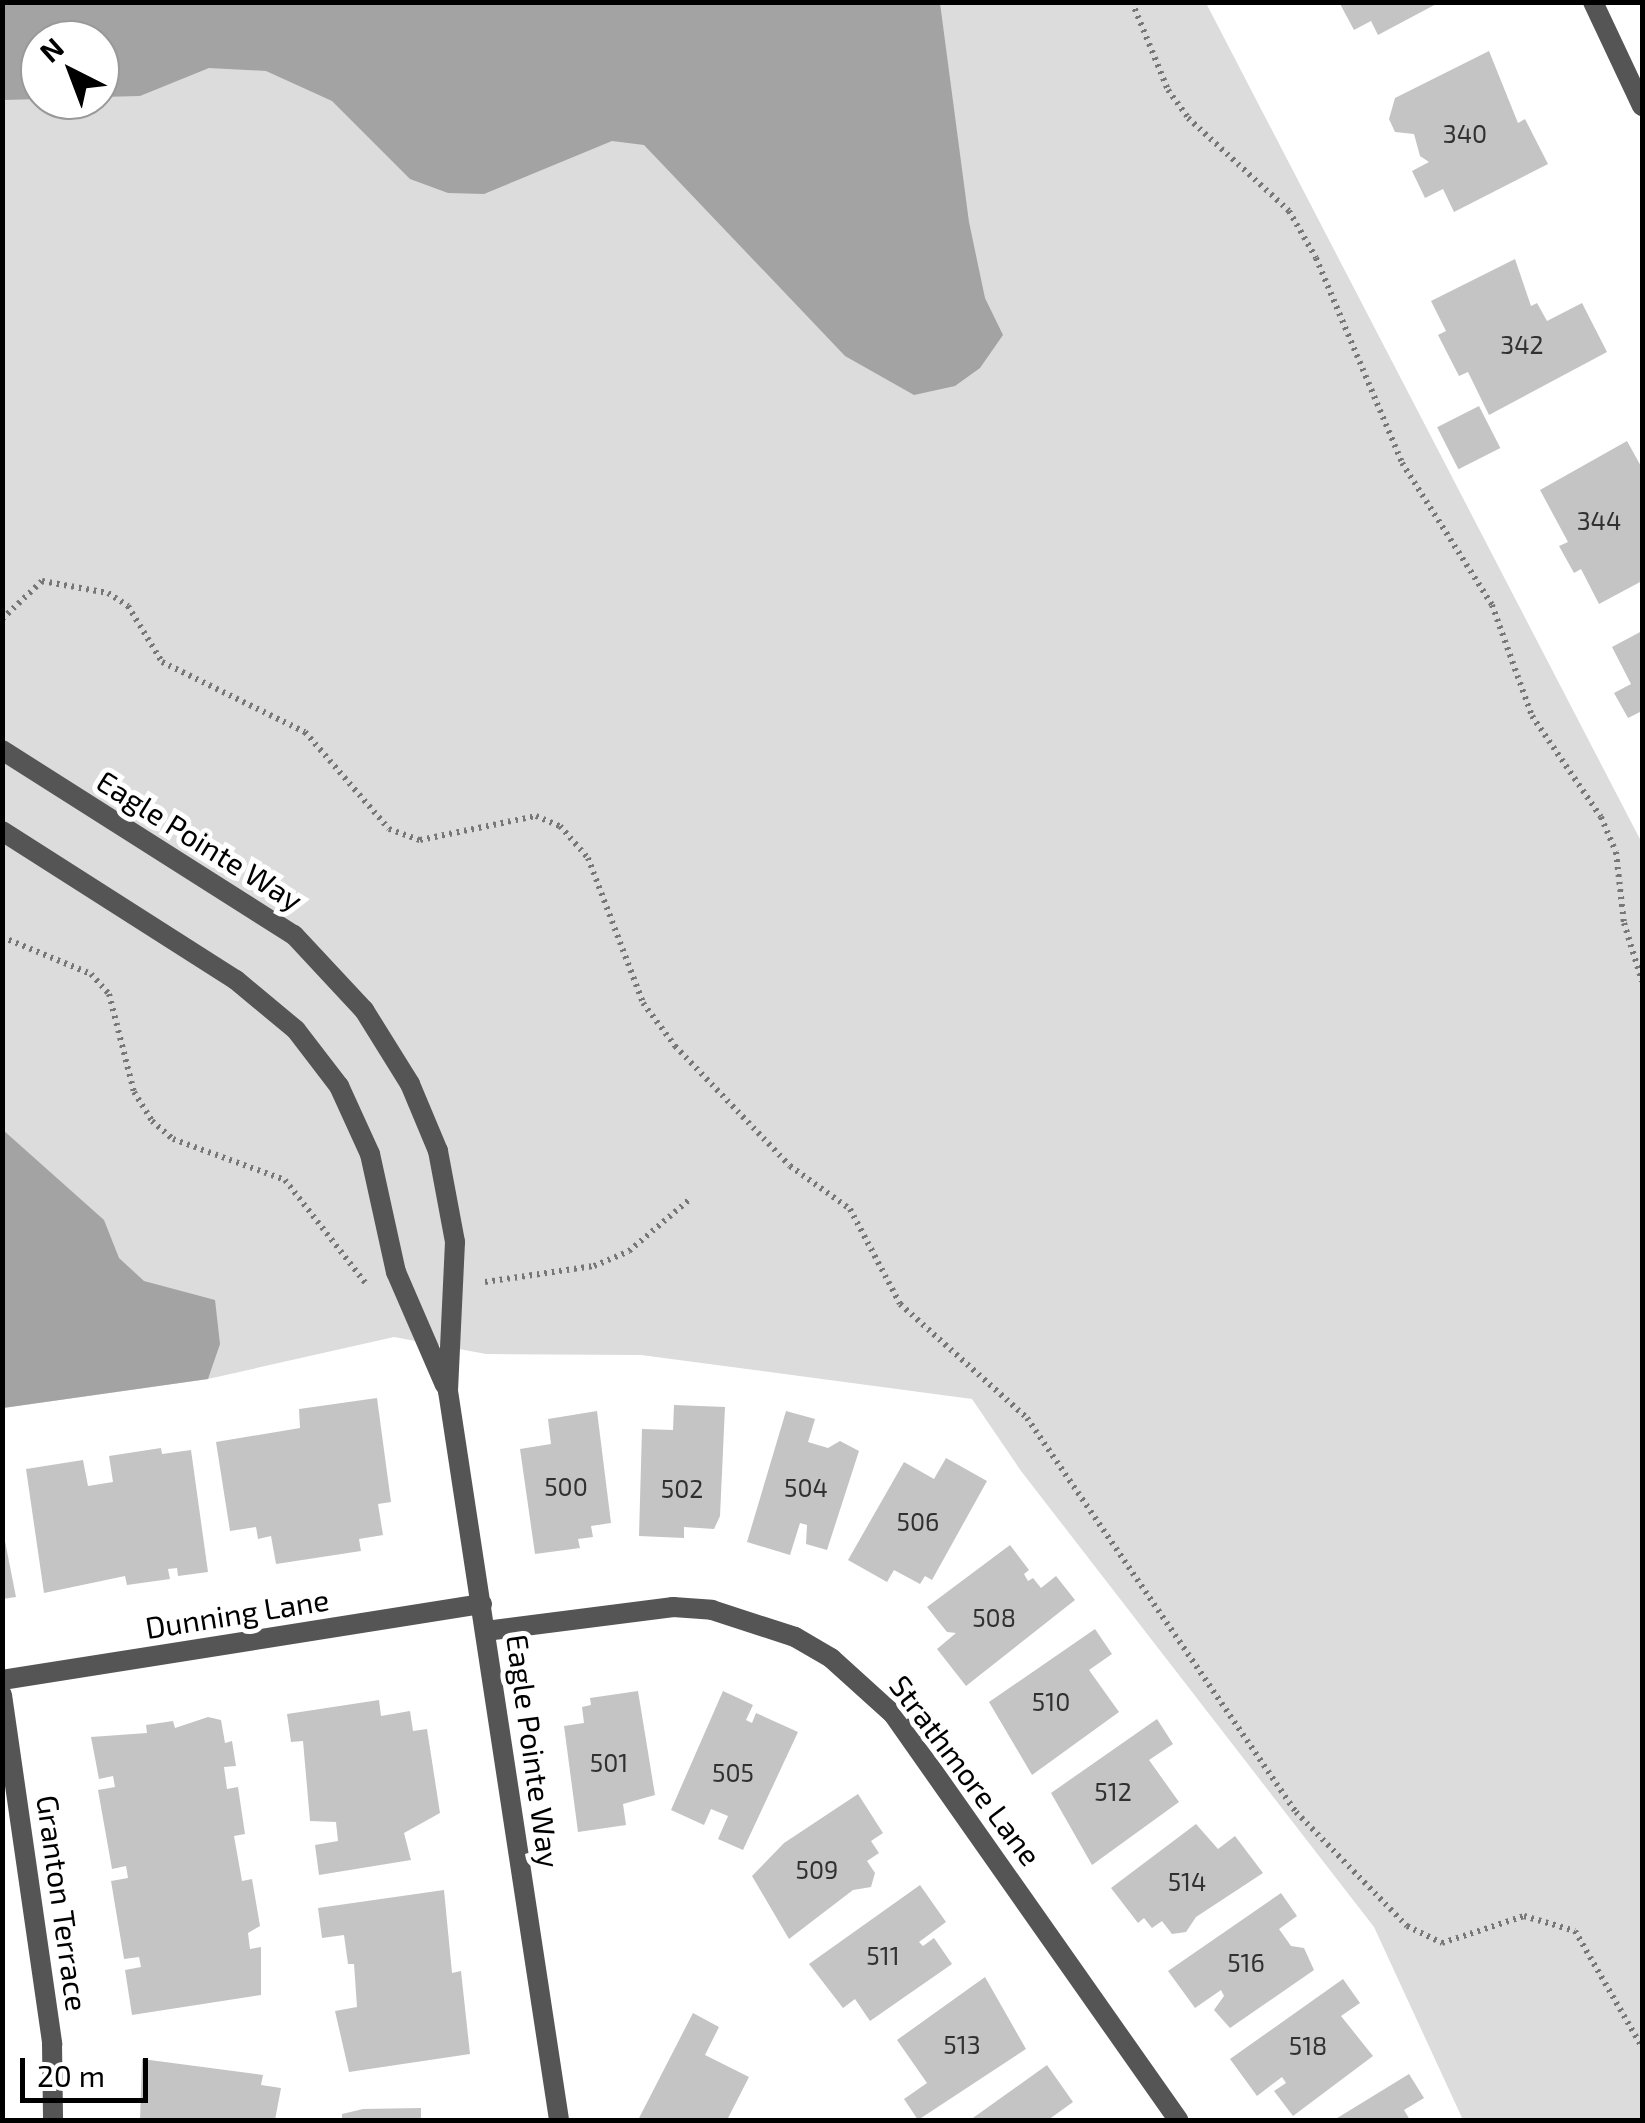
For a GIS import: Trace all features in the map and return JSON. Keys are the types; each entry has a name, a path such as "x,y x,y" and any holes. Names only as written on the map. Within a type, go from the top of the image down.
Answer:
{"street":[{"path":"1593,2 1642,106"},
{"name":"Eagle Pointe Way","path":"2,750 294,935 364,1010 410,1084 438,1152 455,1242 448,1391 558,2120"},
{"name":"Eagle Pointe Way","path":"2,832 236,980 296,1030 339,1086 370,1154 404,1290 448,1391"},
{"name":"Dunning Lane","path":"2,1680 482,1604"},
{"name":"Strathmore Lane","path":"486,1631 673,1608 712,1610 757,1621 832,1658 893,1714 1178,2120"},
{"name":"Granton Terrace","path":"2,1695 52,2044 53,2120"}],"path":[{"path":"1132,2 1168,90 1188,118 1289,211 1316,258 1402,464 1492,605 1532,716 1601,817 1616,852 1624,924 1642,981"},
{"path":"2,619 42,580 108,593 128,606 162,662 304,732 389,829 420,840 536,816 560,826 588,858 643,1003 676,1046 790,1166 850,1210 900,1304 1027,1418 1296,1812 1406,1926 1442,1942 1524,1916 1575,1931 1642,2047"},
{"path":"2,937 79,964 109,994 134,1092 152,1120 173,1139 286,1180 372,1290 404,1290"},
{"path":"453,1285 594,1266 629,1251 689,1200"}],"shaded area":[{"path":"2,3 1206,3 1642,843 1642,2120 1463,2120 1374,1927 1021,1471 972,1399 641,1355 486,1354 394,1337 208,1379 3,1408"},
{"path":"2,3 940,3 969,222 985,298 1003,335 980,368 955,386 914,395 845,356 644,145 612,141 484,194 448,193 410,179 332,101 266,71 209,68 140,96 120,96 120,20 20,20 20,100 3,100"},
{"path":"3,1130 104,1220 119,1258 144,1281 215,1300 220,1344 208,1379 3,1408"}],"building":[{"path":"1339,2 1440,2 1378,35 1371,21 1354,30"},
{"path":"1489,51 1518,123 1525,119 1548,164 1454,212 1443,189 1425,198 1412,171 1429,162 1420,156 1414,134 1395,132 1389,119 1395,98"},
{"path":"1515,259 1531,306 1537,303 1547,321 1582,303 1607,352 1489,415 1468,372 1459,376 1438,335 1446,331 1431,301"},
{"path":"1479,406 1500,448 1458,469 1437,427"},
{"path":"1627,441 1642,468 1642,581 1599,604 1581,569 1574,573 1559,546 1568,542 1540,490"},
{"path":"1642,631 1642,711 1628,718 1614,693 1631,684 1612,647"},
{"path":"377,1398 391,1502 378,1504 383,1535 359,1539 361,1551 276,1564 271,1536 258,1539 256,1527 230,1531 216,1442 300,1428 299,1409"},
{"path":"674,1405 725,1407 720,1516 714,1529 684,1527 684,1538 639,1536 642,1429 673,1430"},
{"path":"597,1411 611,1523 591,1526 593,1537 578,1539 580,1548 535,1554 520,1449 551,1444 548,1419"},
{"path":"786,1411 815,1419 808,1442 828,1448 840,1441 859,1451 827,1550 806,1544 807,1525 800,1523 790,1555 747,1542"},
{"path":"161,1448 162,1454 191,1450 208,1572 178,1576 177,1568 168,1569 170,1579 127,1585 125,1576 44,1593 26,1469 83,1460 88,1486 113,1482 109,1456"},
{"path":"946,1458 987,1481 932,1580 925,1576 920,1584 894,1570 887,1582 848,1560 904,1462 934,1479"},
{"path":"2,1526 16,1597 2,1599"},
{"path":"1010,1545 1029,1570 1024,1574 1028,1581 1033,1578 1041,1588 1056,1576 1075,1600 966,1686 937,1649 956,1633 947,1632 927,1607"},
{"path":"1095,1629 1112,1654 1089,1670 1119,1712 1032,1775 989,1702"},
{"path":"638,1691 655,1795 623,1804 626,1825 578,1832 564,1726 584,1723 582,1707 591,1705 590,1698"},
{"path":"723,1691 753,1705 746,1720 752,1723 756,1713 798,1732 743,1850 718,1839 728,1816 711,1809 704,1825 671,1810"},
{"path":"379,1700 381,1716 410,1711 413,1731 427,1729 440,1813 404,1833 411,1860 319,1875 315,1845 338,1841 336,1822 310,1821 303,1741 291,1742 287,1714"},
{"path":"208,1717 221,1720 225,1743 232,1741 236,1766 224,1767 227,1789 238,1787 245,1834 234,1836 242,1881 252,1879 260,1926 248,1933 250,1949 261,1947 261,1995 132,2015 125,1970 141,1967 139,1957 124,1959 111,1881 128,1878 126,1866 112,1869 98,1790 115,1787 113,1776 99,1779 91,1737 147,1733 146,1725 173,1721 175,1728"},
{"path":"1157,1719 1173,1744 1149,1760 1179,1802 1092,1865 1051,1793"},
{"path":"858,1794 883,1833 871,1841 879,1853 867,1861 875,1873 871,1887 853,1890 789,1939 752,1876 784,1843"},
{"path":"1196,1824 1218,1849 1235,1836 1263,1873 1196,1917 1186,1932 1172,1934 1162,1921 1152,1928 1144,1918 1138,1923 1111,1888"},
{"path":"920,1885 946,1922 919,1942 923,1946 934,1938 952,1964 870,2021 855,1999 843,2008 809,1964"},
{"path":"444,1890 452,1973 461,1971 470,2054 349,2072 335,2011 357,2007 354,1964 348,1964 344,1935 322,1938 318,1908"},
{"path":"1281,1893 1297,1916 1279,1929 1291,1946 1304,1948 1314,1970 1230,2028 1214,2010 1224,1996 1221,1990 1195,2008 1168,1971"},
{"path":"985,1977 1026,2049 918,2120 904,2099 927,2083 897,2040"},
{"path":"1343,1979 1360,2003 1341,2016 1373,2056 1293,2116 1274,2091 1286,2083 1282,2077 1257,2096 1230,2059"},
{"path":"693,2013 719,2027 705,2055 749,2077 727,2120 638,2120"},
{"path":"142,2059 263,2075 261,2085 281,2088 275,2120 140,2120"},
{"path":"1047,2065 1073,2102 1048,2120 970,2120"},
{"path":"1409,2074 1424,2098 1404,2110 1410,2120 1334,2120"},
{"path":"421,2108 421,2120 342,2120 342,2114 363,2109"}]}
